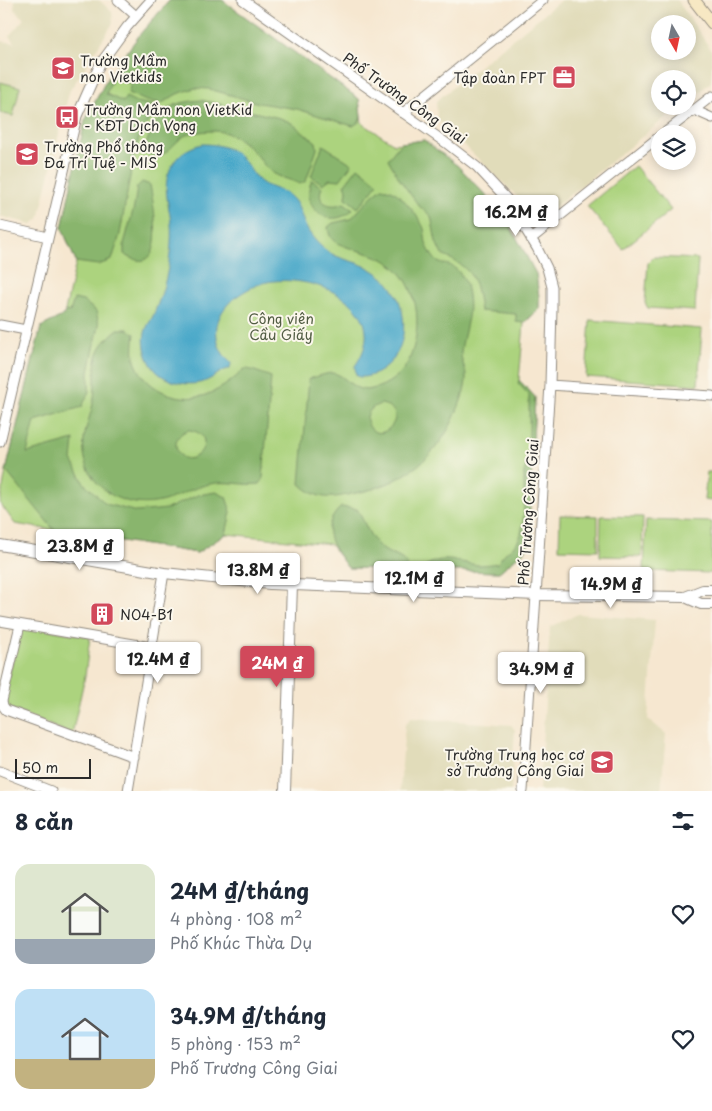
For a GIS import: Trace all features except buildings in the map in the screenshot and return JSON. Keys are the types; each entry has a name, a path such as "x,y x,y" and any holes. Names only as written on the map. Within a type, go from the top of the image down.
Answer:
{"main road":[{"path":"694,0 712,23"}],"street":[{"path":"118,0 136,16"},
{"path":"0,442 80,110 100,64 136,16 152,0"},
{"name":"Phố Trương Công Giai","path":"243,0 446,143 477,167 506,198 546,268 552,287 550,385 523,791"},
{"path":"403,113 543,0"},
{"path":"696,108 712,96"},
{"path":"696,111 712,118"},
{"path":"674,125 687,115"},
{"path":"531,239 651,143"},
{"path":"0,226 48,237"},
{"path":"0,325 26,330"},
{"path":"550,385 712,396"},
{"path":"0,546 164,573 292,586 537,595 685,597 703,590 712,590"},
{"path":"128,791 164,573"},
{"path":"286,791 292,586"},
{"path":"685,597 701,604 712,604"},
{"path":"0,621 151,647"},
{"path":"20,625 2,701 6,710 134,757"},
{"path":"0,771 51,791"}],"shaded area":[{"path":"15,0 99,0 112,12 113,23 69,92 39,219 32,224 0,216 0,41 15,43 9,36 24,19 14,9"},
{"path":"561,0 677,0 687,15 651,15 651,60 696,60 696,28 712,51 711,82 696,94 696,70 651,70 651,115 669,115 656,125 651,125 651,129 550,211 526,205 437,119 436,101"},
{"path":"578,614 655,620 648,719 666,734 661,791 539,791 550,627"},
{"path":"411,718 511,725 515,730 511,791 400,791 405,725"}],"green space":[{"name":"Công viên Cầu Giấy","path":"170,0 222,0 359,99 362,123 394,144 424,140 459,167 505,216 536,274 539,309 524,324 519,380 535,397 528,548 499,572 348,568 330,544 226,534 197,553 15,524 0,503 41,327 64,315 76,262 62,228 85,121 107,79 141,33"},
{"path":"170,0 222,0 359,99 361,117 359,122 353,126 297,109 259,103 209,89 195,88 177,94 162,103 146,101 128,93 131,84 113,78 106,94 123,102 126,97 136,102 158,106 140,134 132,165 120,234 112,260 98,265 76,262 62,228 85,121 107,79 141,33"},
{"path":"0,82 20,87 13,116 0,113"},
{"path":"201,100 280,118 290,122 316,142 317,149 306,181 300,184 273,173 245,144 234,136 222,132 208,131 188,134 166,152 156,157 145,150 154,125 163,114 173,106"},
{"path":"424,140 459,167 505,216 536,274 539,309 524,323 516,322 516,314 480,311 477,291 471,276 467,270 442,255 436,242 431,216 419,206 400,180 388,159 401,143"},
{"path":"323,145 352,164 340,180 330,179 323,184 311,176"},
{"path":"635,166 671,210 623,249 587,206"},
{"path":"358,167 378,183 358,208 346,198 347,190 345,184"},
{"path":"312,180 322,187 320,193 322,201 329,205 344,203 353,209 345,216 336,218 319,214 313,208 310,200 309,190"},
{"path":"142,182 150,185 154,209 155,238 153,250 148,258 138,260 124,254 124,244 134,207 137,187"},
{"path":"382,188 397,193 422,225 426,244 434,258 439,263 455,268 464,279 469,304 461,352 466,375 465,386 459,407 449,427 440,442 418,466 390,483 373,489 326,497 314,494 300,484 309,379 331,373 341,376 359,389 372,389 383,385 399,375 409,360 414,347 417,318 415,304 411,290 404,278 395,267 383,259 337,243 329,234 328,227 333,223 351,219","holes":["381,404 390,408 395,413 395,420 391,426 386,431 380,433 373,431 367,420 370,411"]},
{"path":"654,257 698,259 695,311 648,308 645,303 648,263"},
{"path":"74,299 83,301 96,311 99,325 89,372 89,391 82,407 35,421 27,453 74,440 72,460 84,483 106,504 137,512 167,509 198,495 216,492 226,497 231,512 226,534 197,553 54,530 6,471 41,327 64,315 65,311 70,312"},
{"path":"590,320 702,329 698,385 586,377"},
{"path":"118,329 128,329 135,334 134,357 138,369 154,386 176,396 200,397 211,393 228,383 245,369 271,377 263,478 260,484 210,484 164,501 150,503 124,500 102,488 87,467 84,441 94,396 97,357 100,348","holes":["190,430 199,434 204,439 204,446 200,452 195,457 189,459 182,457 176,446 179,437 184,432"]},
{"path":"519,380 535,397 528,548 499,572 423,570 435,561 441,560 478,565 498,563 519,538 523,520 524,474 528,453 529,395 518,383"},
{"path":"707,472 712,472 712,501 704,500"},
{"path":"341,507 357,509 375,542 408,565 404,569 348,568 333,546 329,531 334,515"},
{"path":"560,515 598,516 598,550 559,549"},
{"path":"601,516 643,517 642,557 600,556"},
{"path":"646,520 712,522 712,573 644,571"},
{"path":"20,625 90,637 85,676 72,734 3,706"}],"water":[{"path":"202,144 222,146 239,155 261,182 288,194 293,199 309,232 323,248 335,256 368,267 384,278 398,299 404,323 400,347 387,366 369,376 359,377 356,375 355,366 365,346 366,328 359,313 347,301 331,291 312,284 274,281 255,286 235,298 228,304 218,320 218,341 221,351 231,363 230,369 222,371 204,382 190,384 175,382 157,372 146,354 144,338 161,295 169,261 171,230 166,193 167,181 170,169 176,159 190,148"}],"place":[{"name":"Trường Mầm non Vietkids","path":"63,68"},
{"name":"Tập đoàn FPT","path":"564,77"},
{"name":"Trường Mầm non VietKid - KĐT Dịch Vọng","path":"67,117"},
{"name":"Trường Phổ thông Đa Trí Tuệ - MIS","path":"27,154"},
{"name":"N04-B1","path":"102,614"},
{"name":"Trường Trung học cơ sở Trương Công Giai","path":"602,762"}]}
